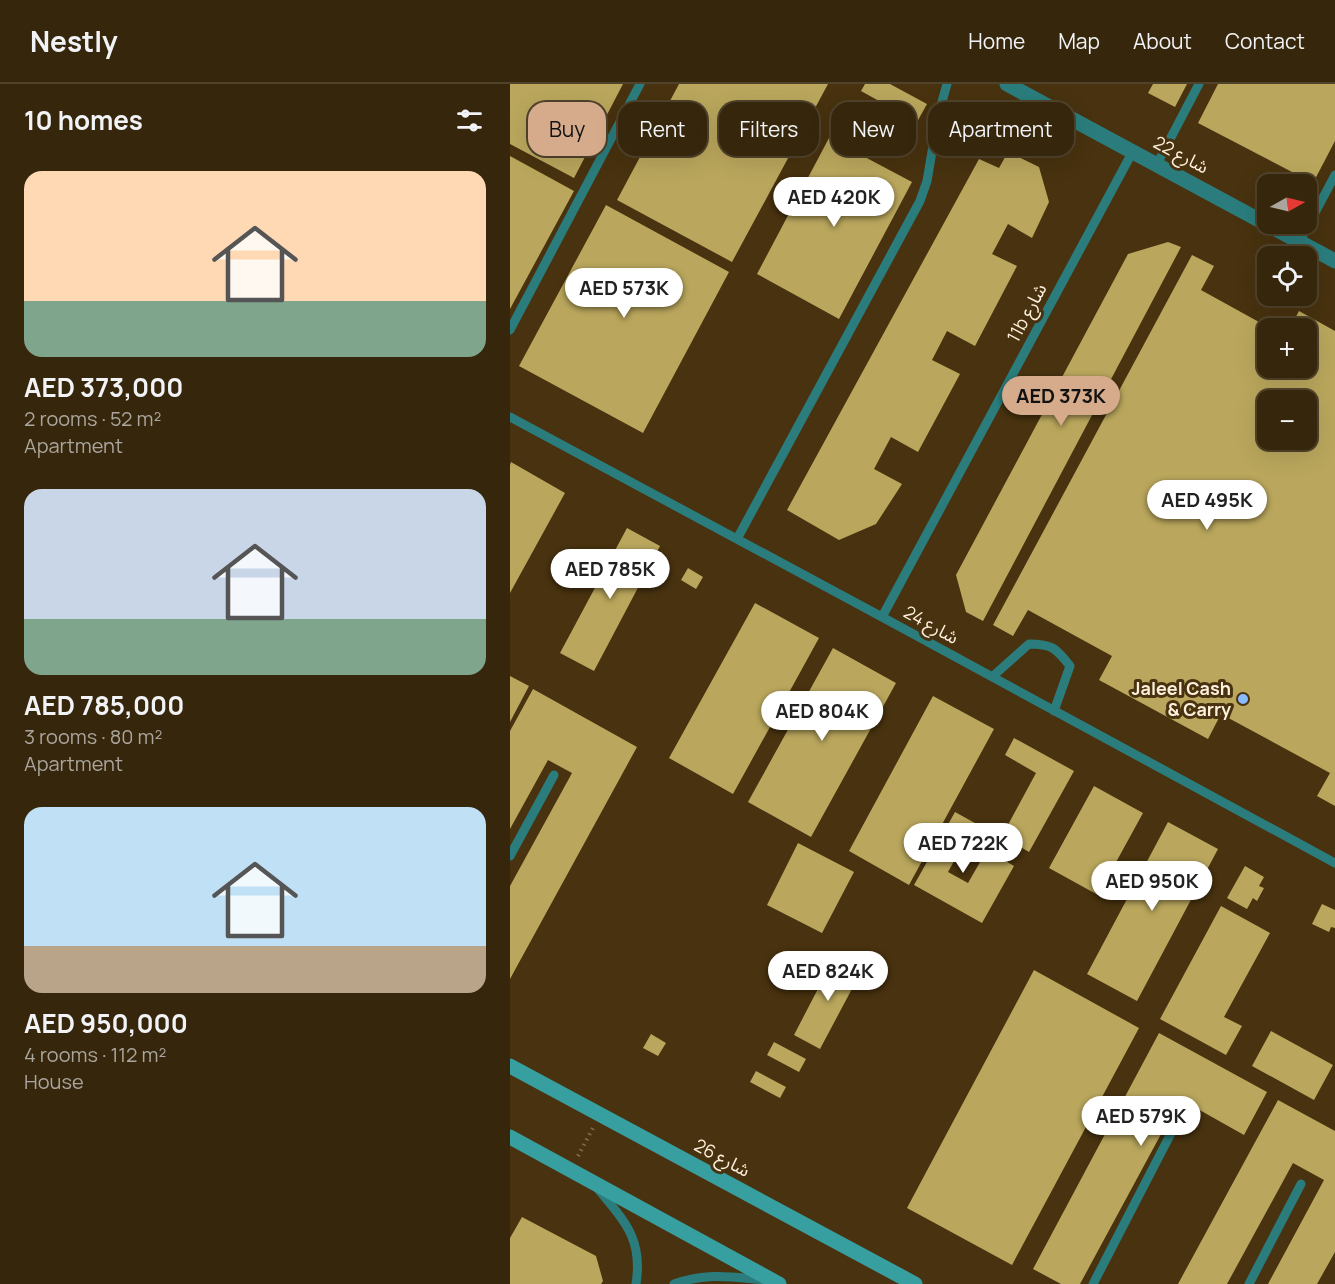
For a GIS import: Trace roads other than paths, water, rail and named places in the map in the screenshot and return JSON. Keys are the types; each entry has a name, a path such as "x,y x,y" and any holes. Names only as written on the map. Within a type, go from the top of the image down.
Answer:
{"main road":[{"name":"شارع 26","path":"510,1066 915,1284"},
{"path":"510,1137 776,1283"}],"street":[{"name":"شارع 22","path":"1007,84 1028,89 1132,151 1335,261"}],"lane":[{"path":"510,330 640,84"},
{"path":"737,539 920,201 927,181 938,116 947,84"},
{"path":"1157,164 1199,84"},
{"name":"11b شارع","path":"882,617 1132,151"},
{"path":"1300,241 1335,175"},
{"name":"شارع 24","path":"510,417 1335,863"},
{"path":"993,677 1029,644 1044,644 1059,651 1070,666 1054,711"},
{"path":"510,856 554,775"},
{"path":"1093,1284 1181,1114"},
{"path":"591,1181 627,1225 634,1239 638,1268 636,1284"},
{"path":"1249,1284 1301,1184"},
{"path":"674,1284 701,1276 776,1283"}],"place":[{"name":"Jaleel Cash & Carry","path":"1243,699"}]}
